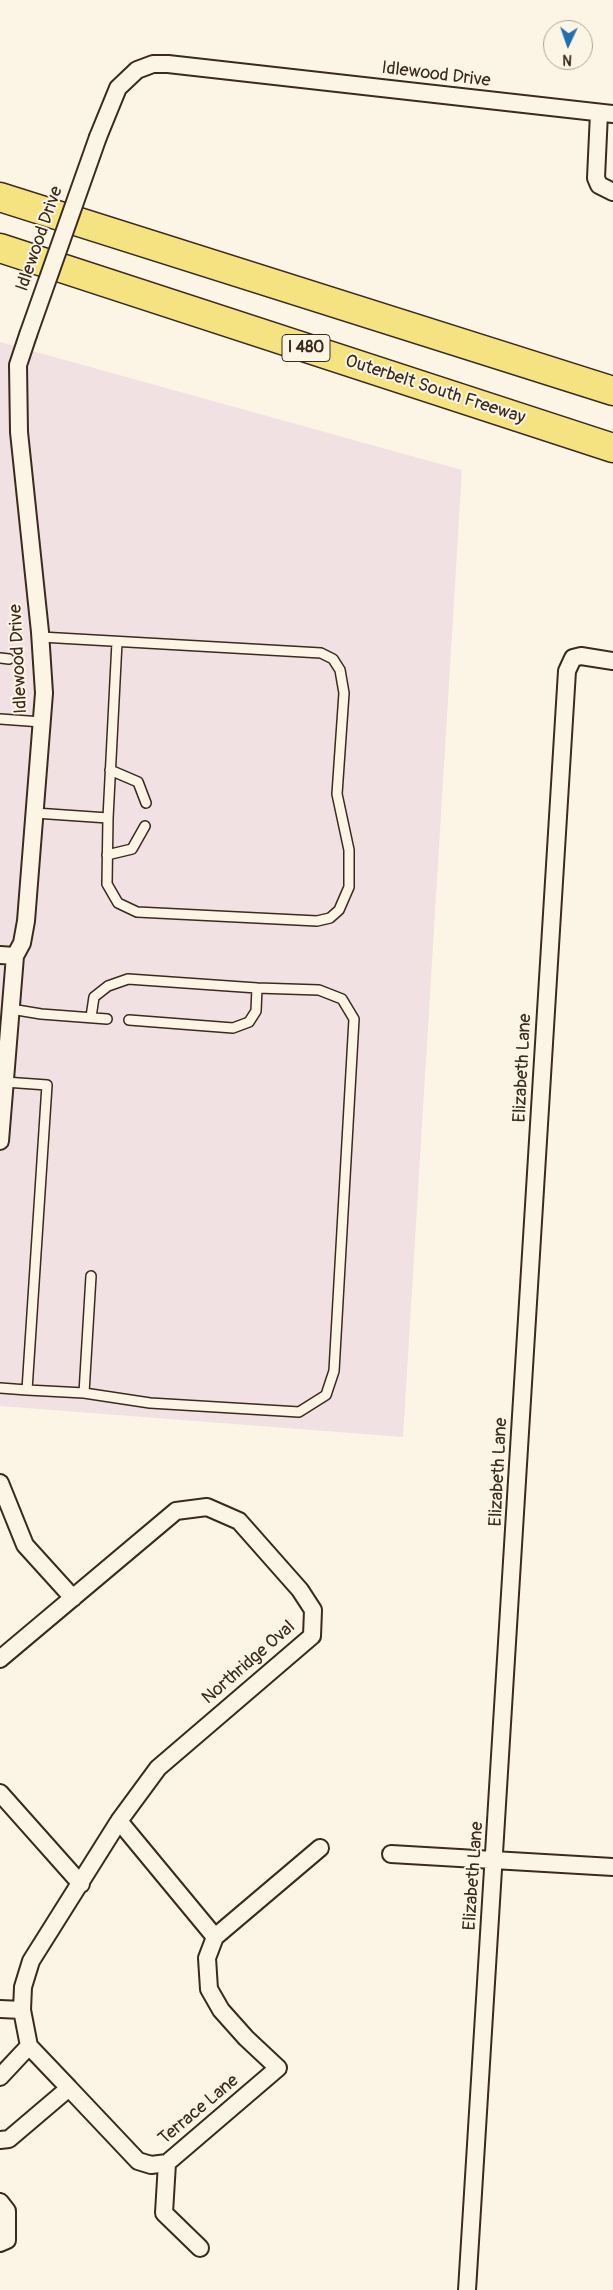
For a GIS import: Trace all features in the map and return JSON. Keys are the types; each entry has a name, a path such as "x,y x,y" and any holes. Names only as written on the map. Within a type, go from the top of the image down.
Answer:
{"highway":[{"path":"0,197 613,391"},
{"name":"Outerbelt South Freeway","path":"0,248 613,448"}],"street":[{"name":"Idlewood Drive","path":"0,1141 11,1008 8,955 25,934 44,693 41,637 19,432 18,365 98,137 118,88 137,70 154,64 168,64 606,114 596,178 599,185 613,192"},
{"name":"Elizabeth Lane","path":"467,2290 567,670 573,658 590,657 613,661"},
{"path":"0,1483 25,1545 73,1598"},
{"name":"Northridge Oval","path":"0,1659 176,1511 207,1507 239,1521 300,1590 314,1610 312,1636 158,1768 119,1821 31,1961 23,1987 22,2010 29,2046"},
{"path":"0,1793 81,1884"},
{"path":"119,1821 215,1937 320,1848"},
{"path":"391,1854 613,1866"},
{"name":"Terrace Lane","path":"29,2046 138,2161 151,2165 167,2163 278,2068 246,2038 221,2010 209,1989 207,1958 215,1937"},
{"path":"0,2009 22,2010"},
{"path":"0,2077 29,2046"},
{"path":"0,2140 9,2139 69,2088"},
{"path":"167,2163 164,2213 200,2248"},
{"path":"0,2202 7,2211 7,2240 0,2243"}],"lane":[{"path":"41,637 321,653 333,659 340,670 344,693 336,794 349,850 349,887 339,910 330,918 317,921 137,912 118,904 107,884 108,818 117,642"},
{"path":"0,719 42,722"},
{"path":"110,770 138,782 146,803"},
{"path":"35,813 108,818"},
{"path":"107,855 132,849 145,826"},
{"path":"0,1388 84,1393 150,1403 299,1412 326,1395 334,1371 354,1019 342,999 319,990 257,988 128,979 108,986 94,997 91,1018"},
{"path":"129,1020 233,1028 249,1022 256,1011 257,988"},
{"path":"11,1008 41,1014 107,1019"},
{"path":"5,1082 47,1085 27,1390"},
{"path":"84,1393 91,1276"}],"shaded area":[{"path":"0,342 462,470 403,1437 0,1406"}]}
